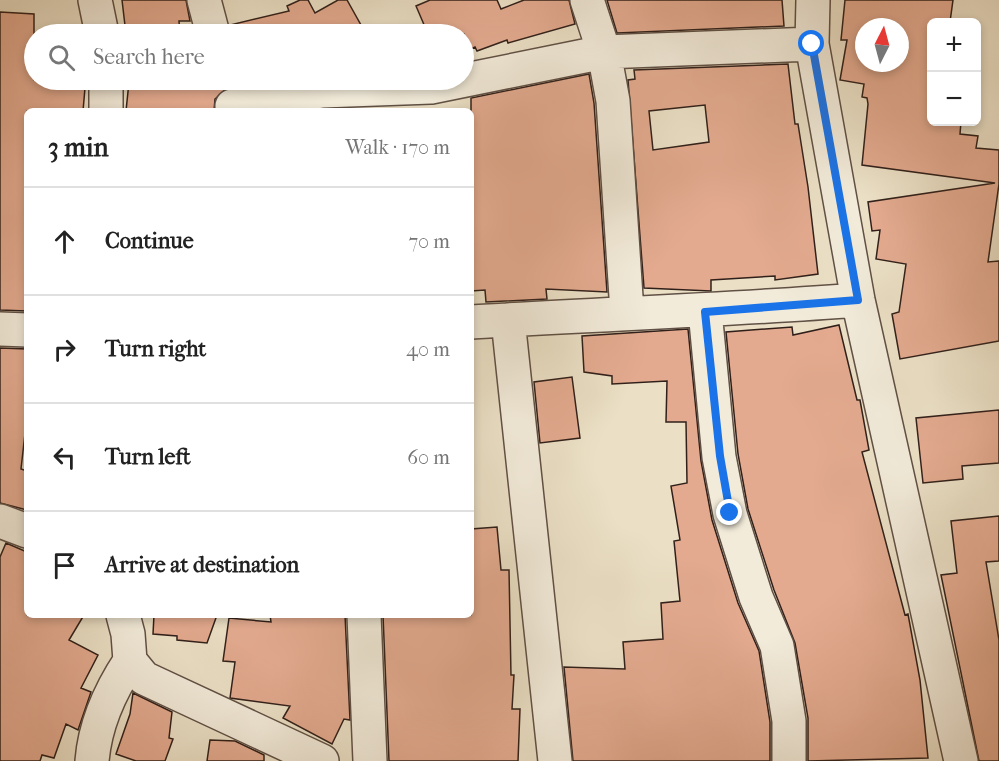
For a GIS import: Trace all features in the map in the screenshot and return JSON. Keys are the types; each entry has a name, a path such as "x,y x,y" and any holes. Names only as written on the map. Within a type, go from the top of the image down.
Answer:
{"street":[{"path":"95,0 100,24"},
{"path":"204,0 210,24"},
{"path":"587,0 604,52 613,101 627,312"},
{"path":"813,0 812,44 858,300 961,761"},
{"path":"474,78 604,52 812,44"},
{"path":"106,90 106,108"},
{"path":"230,99 350,90"},
{"path":"474,322 627,312 705,312 858,300"},
{"path":"705,312 720,456 730,513 756,597 777,646 789,721 789,761"},
{"path":"508,320 555,761"},
{"path":"0,329 24,330"},
{"path":"0,521 24,530"},
{"path":"92,761 94,738 113,686 129,661 128,634 124,618"},
{"path":"364,618 370,761"},
{"path":"129,661 144,678 322,761"}],"building":[{"path":"122,0 186,0 190,21 179,21 179,24 125,24"},
{"path":"300,0 308,0 315,13 338,0 347,0 360,24 234,24 289,11 287,6"},
{"path":"430,0 497,0 501,9 524,0 569,0 575,24 508,43 507,40 477,51 474,47 474,24 424,24 416,6"},
{"path":"607,0 782,0 784,26 617,33"},
{"path":"845,0 953,0 951,18 927,18 927,126 961,126 960,134 978,136 976,148 999,150 999,184 988,262 999,261 999,341 900,359 892,314 899,312 906,264 876,259 880,230 872,231 868,202 995,183 862,165 868,104 867,98 862,97 864,84 840,80 847,40 841,40"},
{"path":"0,12 34,14 34,24 24,24 24,90 85,90 83,108 24,108 24,311 0,310"},
{"path":"788,64 795,124 798,124 808,187 818,274 775,280 775,276 711,280 711,291 644,288 628,80 635,79 634,70","holes":["705,105 709,142 653,150 649,111"]},
{"path":"589,74 594,103 607,292 546,289 547,299 486,302 485,290 474,291 474,108 471,108 471,98"},
{"path":"128,90 225,90 215,99 214,108 126,108"},
{"path":"839,325 857,400 860,400 869,450 862,452 905,615 908,614 920,680 928,758 808,761 808,718 795,643 774,590 748,509 738,454 726,332 792,327 793,335"},
{"path":"688,329 701,461 712,520 738,603 759,651 770,722 770,761 573,761 564,667 625,669 623,642 663,639 661,603 680,601 674,541 680,540 671,486 687,483 686,422 666,422 667,381 612,384 612,376 584,372 582,336"},
{"path":"0,348 24,349 24,442 21,469 24,470 24,509 0,503"},
{"path":"572,377 580,438 540,443 534,382"},
{"path":"999,410 999,463 962,466 963,479 923,483 916,418"},
{"path":"999,516 999,561 986,562 999,640 999,761 979,761 941,575 957,573 951,521"},
{"path":"497,527 501,570 509,570 511,675 514,675 512,709 520,709 518,761 389,761 383,618 474,618 474,529"},
{"path":"6,543 24,551 24,618 82,618 69,640 98,655 81,688 91,692 78,730 66,724 54,758 42,755 40,761 0,761 0,557"},
{"path":"154,618 216,618 207,643 177,640 177,636 153,634"},
{"path":"229,618 271,622 270,618 345,618 350,720 344,719 332,744 283,718 290,706 230,698 235,662 223,661"},
{"path":"133,693 172,712 169,738 173,739 165,761 136,761 116,754 130,714"},
{"path":"210,740 235,741 264,755 264,761 207,761"}],"route":[{"path":"730,513 720,456 705,312 858,300 812,44"}]}
